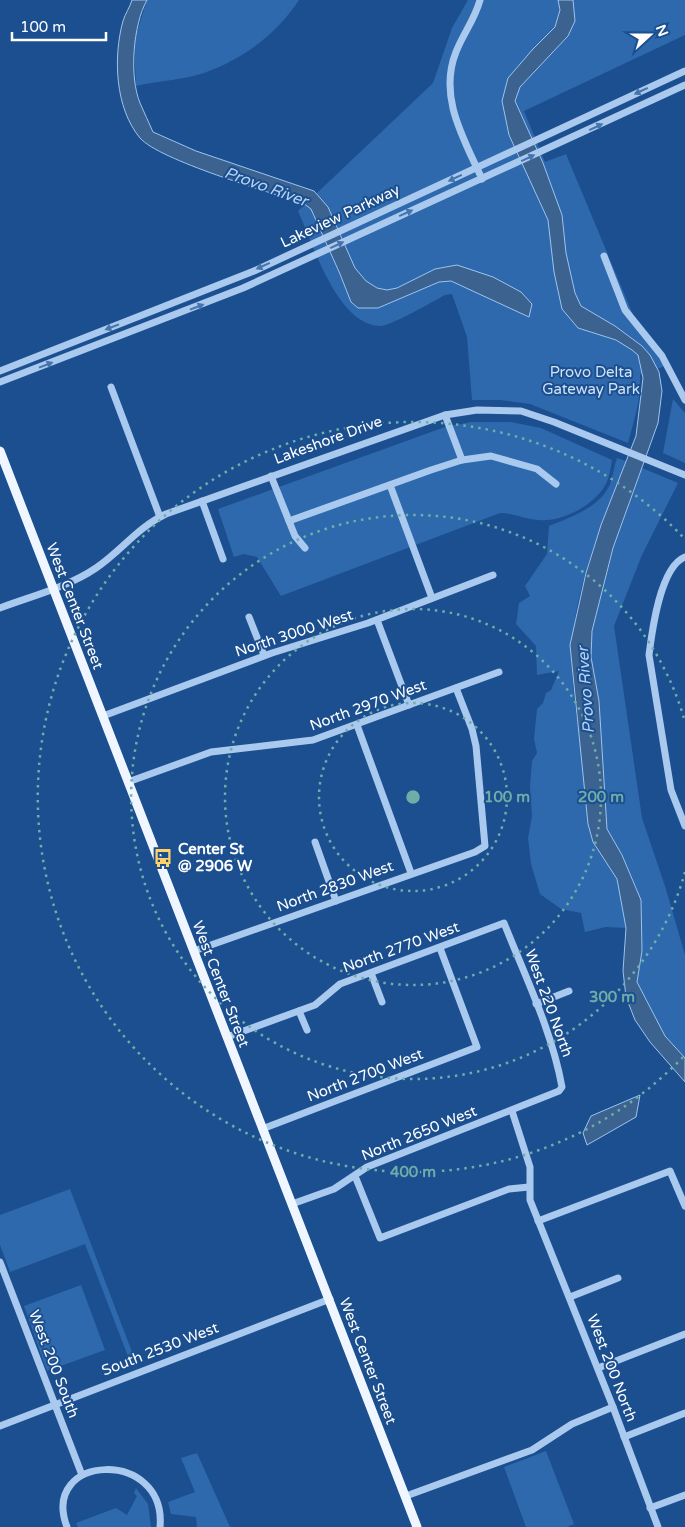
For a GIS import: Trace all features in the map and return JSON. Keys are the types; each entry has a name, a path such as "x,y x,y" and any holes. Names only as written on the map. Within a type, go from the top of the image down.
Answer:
{"main road":[{"name":"West Center Street","path":"0,451 417,1527"}],"street":[{"path":"480,0 471,23 455,53 449,84 455,119 482,180"},
{"name":"Lakeview Parkway","path":"0,371 221,284 308,247 685,71"},
{"name":"Lakeview Parkway","path":"0,382 220,298 504,170 685,85"},
{"path":"604,256 628,315 662,356 685,400"},
{"path":"110,387 160,517"},
{"name":"Lakeshore Drive","path":"0,608 53,588 98,566 143,527 160,517 445,415 477,410 521,411 554,422 685,475"},
{"path":"445,415 462,460"},
{"path":"288,521 462,460 491,456 537,469 556,484"},
{"path":"271,476 294,536 304,548"},
{"path":"390,485 432,598"},
{"path":"202,501 223,559"},
{"path":"685,557 676,562 668,572 652,635 649,655 671,790 683,813 685,826"},
{"name":"North 3000 West","path":"103,716 264,656 377,620 493,575"},
{"path":"249,617 264,656"},
{"path":"377,620 409,705"},
{"name":"North 2970 West","path":"128,782 198,756 313,740 499,672"},
{"name":"North 2830 West","path":"194,951 475,852 485,846 476,746 456,688"},
{"path":"356,725 411,873"},
{"path":"315,842 336,901"},
{"name":"North 2770 West","path":"227,1037 315,1005 340,984 504,923"},
{"name":"West 220 North","path":"504,923 536,1004 559,1071 562,1088 559,1092"},
{"name":"North 2700 West","path":"262,1128 477,1047 440,948"},
{"path":"371,973 382,1002"},
{"path":"536,1004 569,991"},
{"path":"299,1011 307,1030"},
{"name":"North 2650 West","path":"292,1204 334,1189 367,1167 559,1092"},
{"name":"West 200 North","path":"512,1111 530,1167 530,1200 598,1368 658,1527"},
{"path":"538,1221 670,1171 685,1206"},
{"path":"355,1176 380,1238 509,1189 529,1188"},
{"name":"West 200 South","path":"0,1262 82,1475"},
{"path":"570,1297 618,1278"},
{"name":"South 2530 West","path":"0,1426 330,1299"},
{"path":"598,1368 685,1334"},
{"path":"406,1496 520,1455 539,1446 572,1424 613,1407"},
{"path":"624,1437 685,1413"},
{"path":"67,1527 62,1514 62,1500 68,1486 82,1475 99,1470 115,1470 140,1478 151,1488 161,1512 160,1527"},
{"path":"650,1508 685,1495"}],"green space":[{"path":"147,0 299,0 290,13 269,35 232,61 204,73 136,86 134,41"},
{"name":"Provo Delta Gateway Park","path":"468,0 685,0 685,35 524,111 545,162 566,154 641,334 665,366 642,375 640,373 639,400 628,443 530,404 500,400 472,400 467,337 452,294 445,295 385,325 380,326 365,322 351,312 339,298 328,280 298,211 433,83 452,28"},
{"path":"673,399 685,413 685,463 663,453"},
{"path":"471,422 511,422 541,428 612,460 604,488 589,503 569,515 548,520 538,520 500,513 281,596 257,557 244,554 234,557 218,509 445,427"},
{"path":"617,458 626,461 588,563 575,617 572,669 588,824 593,842 617,879 626,928 606,927 585,932 581,913 561,909 540,894 531,864 528,838 532,816 530,786 532,761 537,753 534,739 537,709 543,703 546,693 551,690 559,671 537,675 536,646 516,624 519,603 530,596 525,586 547,554 549,526 584,511 599,499 610,484"},
{"path":"642,468 678,483 642,555 614,626 642,818 665,886 685,955 685,1058 665,1036 637,982 642,951 641,911 637,889 622,855 607,829 591,657 592,631 613,549"},
{"path":"70,1189 137,1365 132,1367 85,1244 10,1272 0,1245 0,1215"},
{"path":"81,1285 105,1350 47,1371 24,1306"},
{"path":"546,1451 574,1524 567,1527 526,1527 504,1467"},
{"path":"197,1453 230,1527 197,1527 196,1517 171,1514 168,1502 195,1492 181,1458"},
{"path":"136,1488 148,1504 151,1527 78,1527 76,1523 116,1508 127,1515 137,1496 134,1493"}],"water":[{"name":"Provo River","path":"132,0 147,0 138,23 134,51 134,79 140,103 153,132 196,151 314,191 328,207 355,268 366,281 377,288 387,290 397,288 435,269 457,265 493,277 521,292 532,304 529,317 451,281 439,282 378,308 358,308 351,302 311,209 303,203 191,166 151,147 140,138 132,126 125,112 118,82 117,66 120,35 124,18"},
{"name":"Provo River","path":"558,0 573,0 575,21 568,36 520,87 515,101 543,163 562,215 566,253 575,293 581,306 615,326 642,346 650,355 659,372 662,391 658,423 613,548 592,631 591,657 599,701 607,829 622,855 641,900 642,951 637,982 665,1036 685,1058 685,1082 650,1042 635,1020 626,997 623,971 626,928 617,879 593,842 588,824 570,645 586,573 601,525 636,436 643,378 638,355 616,340 578,328 562,309 554,272 548,220 509,135 502,101 508,78 555,27 560,10"},
{"path":"640,1095 636,1117 587,1145 583,1133 591,1116"}],"place":[{"name":"Center St @ 2906 W","path":"163,858"}]}
